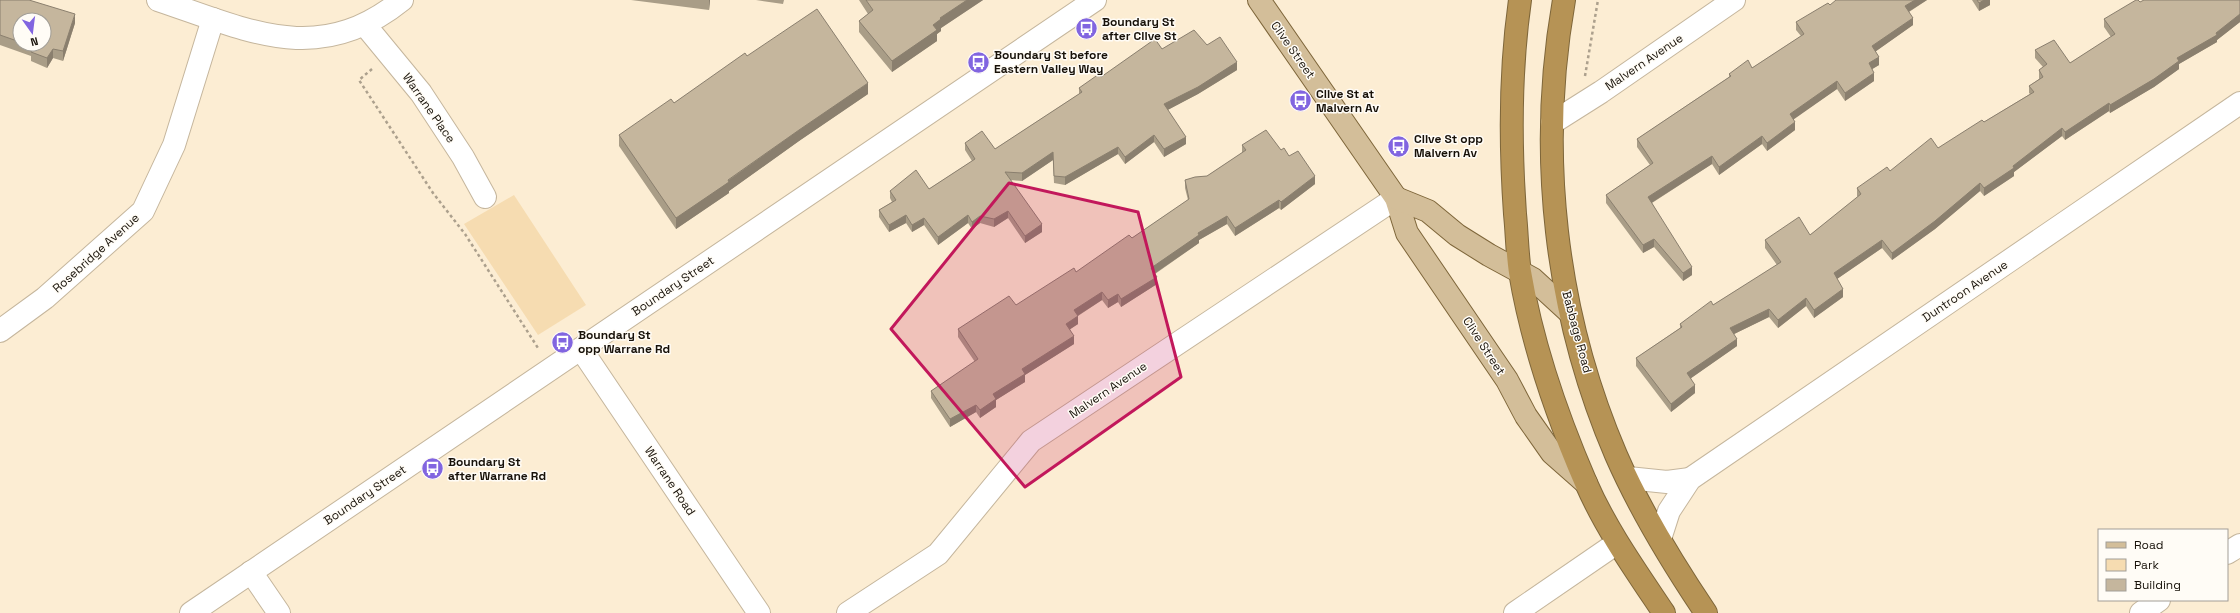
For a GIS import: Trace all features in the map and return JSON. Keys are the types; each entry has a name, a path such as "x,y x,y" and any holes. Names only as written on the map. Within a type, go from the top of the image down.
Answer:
{"highway":[{"path":"1520,0 1517,21 1511,124 1513,181 1520,270 1527,306 1552,392 1586,483 1617,543 1664,613"},
{"name":"Babbage Road","path":"1564,0 1560,23 1552,123 1553,190 1559,251 1569,312 1598,406 1616,455 1676,569 1706,613"}],"main road":[{"name":"Clive Street","path":"1259,0 1396,198 1408,233 1507,380 1526,416 1552,453 1586,483"},
{"path":"1396,198 1428,211 1457,234 1488,255 1520,270 1546,289 1569,312"}],"street":[{"path":"158,0 213,19 280,37 296,39 338,35 365,25 381,16 402,0"},
{"name":"Boundary Street","path":"191,613 1095,0"},
{"name":"Malvern Avenue","path":"1552,123 1734,0"},
{"name":"Rosebridge Avenue","path":"0,332 45,298 143,211 174,145 213,19"},
{"name":"Warrane Place","path":"365,25 421,93 463,157 485,197"},
{"name":"Duntroon Avenue","path":"1660,539 1669,511 1690,479 2240,103"},
{"name":"Malvern Avenue","path":"848,613 938,554 1031,441 1396,198"},
{"name":"Warrane Road","path":"581,349 758,613"},
{"name":"Duntroon Avenue","path":"1628,478 1667,482 1690,479"},
{"path":"1515,613 1617,543"},
{"path":"2228,553 2240,545"},
{"path":"251,572 279,613"},
{"path":"2140,613 2158,601"}],"path":[{"path":"1585,80 1598,0"},
{"path":"359,80 433,193 465,234 538,348"}],"highlighted area":[{"path":"1009,183 1138,212 1181,377 1025,487 891,329"}],"green space":[{"path":"514,195 586,305 538,335 464,224"}],"building":[{"path":"0,0 29,0 75,14 63,51 53,49 52,50 52,12 12,12 12,39 0,35"},
{"path":"866,0 967,0 940,18 941,19 933,25 937,30 892,61 859,21 873,10"},
{"path":"1836,0 1915,0 1905,6 1913,18 1872,46 1879,57 1869,63 1874,73 1845,93 1837,81 1790,114 1795,122 1767,143 1762,136 1719,167 1712,156 1648,197 1692,267 1683,273 1654,239 1643,245 1606,195 1653,163 1637,139 1731,76 1729,74 1748,60 1752,68 1804,34 1796,22 1828,3 1830,5"},
{"path":"1977,0 1984,0 1979,3"},
{"path":"2136,0 2140,2 2144,0 2240,0 2240,14 2216,33 2217,35 2177,58 2179,61 2154,79 2110,105 2109,103 2065,132 2062,128 2013,166 2014,168 1984,188 1980,183 1935,221 1892,253 1882,240 1834,273 1843,289 1814,310 1806,298 1778,320 1769,309 1730,328 1737,339 1687,373 1695,385 1671,404 1636,358 1682,327 1680,324 1711,301 1713,305 1781,262 1765,240 1799,217 1810,235 1861,194 1857,188 1887,167 1890,171 1931,138 1938,148 1982,120 1984,122 2034,92 2029,86 2043,77 2039,70 2047,64 2035,50 2054,40 2070,63 2115,34 2104,19"},
{"path":"817,9 868,83 799,130 728,180 729,182 676,218 619,135 671,99 674,103 745,53 747,56"},
{"path":"1194,30 1207,45 1220,37 1237,62 1198,87 1164,104 1186,137 1164,149 1154,135 1125,157 1118,147 1065,177 1054,176 1053,152 1022,173 1005,172 1042,224 1025,236 1008,211 994,219 980,216 972,222 968,215 938,237 924,218 912,225 906,215 889,225 879,210 896,200 890,191 916,170 929,189 975,159 965,143 982,131 995,149 1082,92 1079,88 1099,74 1101,77 1155,39 1162,49"},
{"path":"31,52 51,52 47,58"},
{"path":"1266,130 1281,150 1284,148 1289,156 1298,151 1315,176 1281,202 1279,200 1235,228 1227,216 1198,233 1199,235 1151,268 1157,277 1121,299 1118,294 1108,300 1102,292 1074,310 1078,316 1066,324 1074,336 1022,369 1025,374 993,394 996,399 980,410 976,405 950,419 931,391 978,359 958,329 1009,296 1016,305 1074,268 1076,272 1129,235 1132,238 1189,199 1185,180 1207,176 1246,150 1242,145"}],"place":[{"name":"Boundary St after Clive St","path":"1087,29"},
{"name":"Boundary St before Eastern Valley Way","path":"978,62"},
{"name":"Clive St at Malvern Av","path":"1300,101"},
{"name":"Clive St opp Malvern Av","path":"1398,146"},
{"name":"Boundary St opp Warrane Rd","path":"562,342"},
{"name":"Boundary St after Warrane Rd","path":"432,469"}]}
